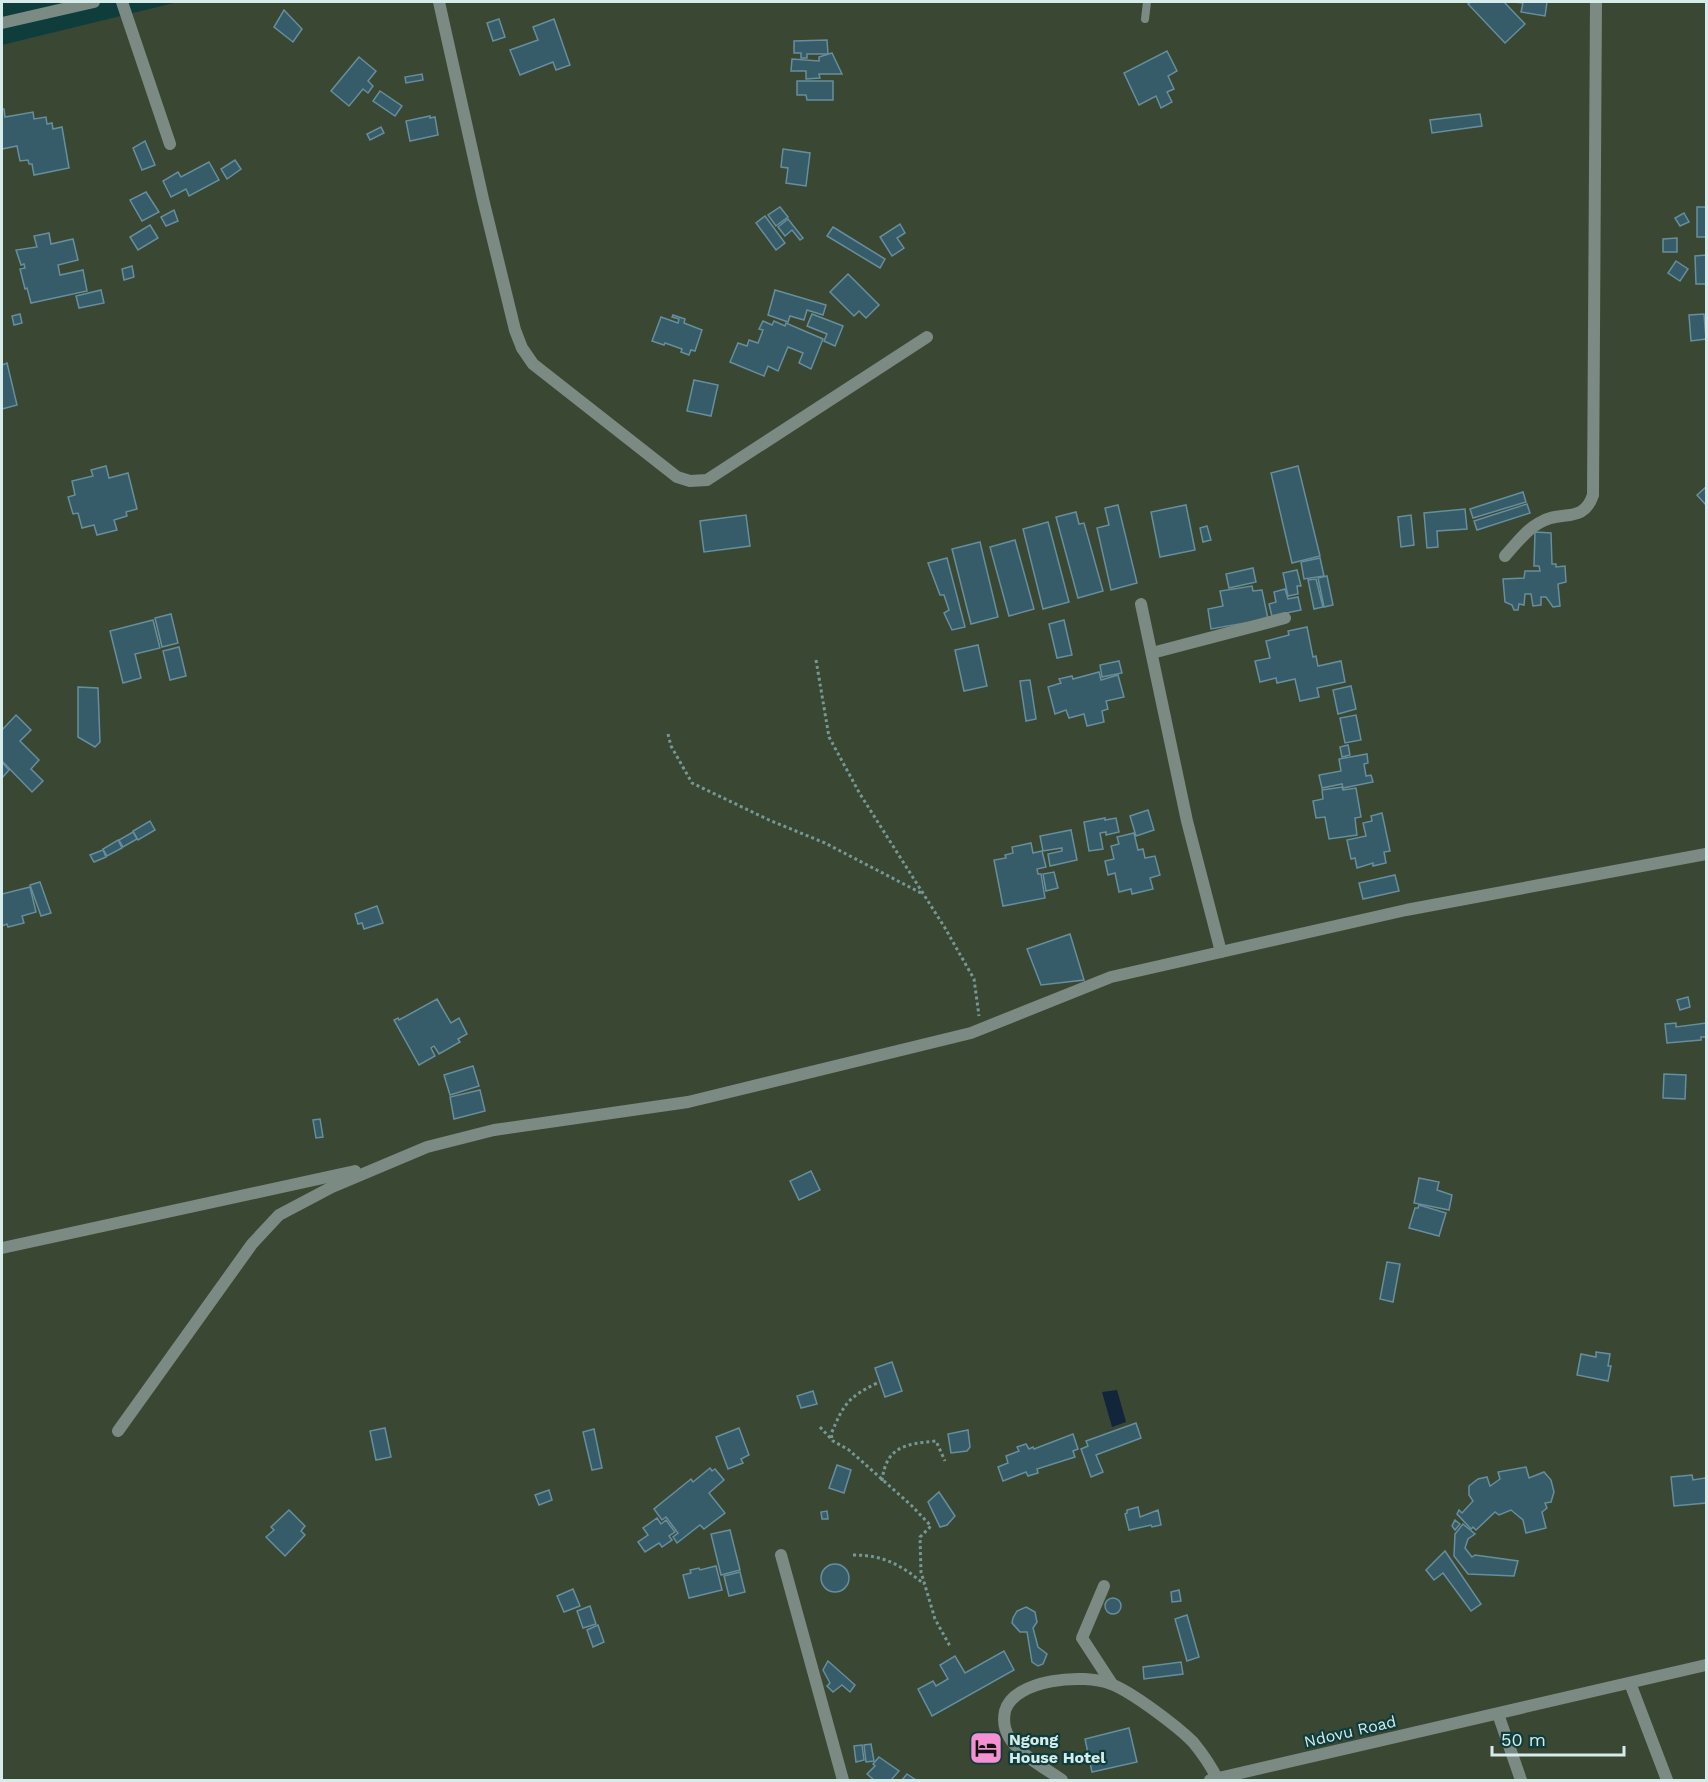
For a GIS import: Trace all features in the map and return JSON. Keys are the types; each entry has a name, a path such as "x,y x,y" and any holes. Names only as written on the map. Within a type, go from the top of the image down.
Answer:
{"street":[{"path":"2,23 94,2"},
{"path":"122,2 170,144"},
{"path":"439,2 483,199 515,330 522,348 533,364 677,477 690,482 707,480 927,337"},
{"path":"1505,556 1538,523 1556,516 1580,513 1589,507 1593,495 1596,2"},
{"path":"1141,604 1187,821 1221,952"},
{"path":"1152,653 1285,618"},
{"path":"118,1431 252,1244 279,1215 332,1187 427,1147 494,1130 688,1102 930,1045 981,1029 1111,977 1406,910 1707,854"},
{"path":"2,1248 386,1164"},
{"path":"781,1555 843,1780"},
{"path":"1104,1586 1082,1638 1112,1684"},
{"name":"Ndovu Road","path":"1215,1780 1707,1665"},
{"path":"1062,1780 1010,1740 1004,1727 1007,1704 1016,1694 1061,1679 1094,1679 1112,1684 1152,1709 1193,1743 1215,1780"},
{"path":"1630,1683 1667,1780"},
{"path":"1498,1714 1521,1780"}],"lane":[{"path":"1145,19 1147,2"}],"path":[{"path":"816,660 829,737 860,794 974,979 981,1029"},
{"path":"668,734 670,746 692,783 825,843 922,894"},
{"path":"833,1441 831,1434 843,1406 861,1391 877,1383"},
{"path":"820,1427 833,1441 849,1450 911,1505 931,1526 920,1537 921,1572 935,1619 951,1648"},
{"path":"882,1481 884,1464 893,1453 911,1443 936,1441 945,1461"},
{"path":"853,1556 872,1556 905,1568 925,1584"}],"green space":[{"path":"178,2 1706,2 1706,1780 2,1780 2,45"}],"water":[{"path":"1117,1390 1126,1422 1112,1427 1102,1392"}],"building":[{"path":"1471,2 1504,2 1525,24 1505,43 1468,4"},
{"path":"1514,2 1547,2 1545,16 1521,12 1523,3"},
{"path":"284,10 302,29 293,42 274,27"},
{"path":"499,19 505,37 493,41 487,23"},
{"path":"554,19 570,65 556,70 553,62 520,75 510,50 538,40 533,27"},
{"path":"827,40 828,54 807,54 807,58 801,58 801,53 794,53 794,41"},
{"path":"1167,51 1177,71 1168,76 1174,89 1167,92 1172,102 1161,108 1156,96 1139,105 1124,73"},
{"path":"832,53 842,74 819,74 820,78 806,79 806,71 791,71 792,59 819,61 819,57"},
{"path":"359,57 376,71 368,81 373,86 368,93 363,89 349,106 331,91"},
{"path":"422,74 423,80 406,83 405,77"},
{"path":"797,81 833,81 833,100 807,100 806,95 797,95"},
{"path":"380,91 402,106 395,116 373,101"},
{"path":"2,109 4,109 5,117 33,112 34,119 46,117 47,124 52,123 53,129 62,127 69,168 34,175 32,164 29,164 28,160 20,161 17,146 2,149"},
{"path":"1480,114 1482,126 1432,133 1430,120"},
{"path":"430,116 430,118 435,117 438,135 410,141 406,121"},
{"path":"381,127 384,133 370,140 367,134"},
{"path":"145,141 155,165 142,170 133,148"},
{"path":"783,149 810,153 806,186 786,183 788,168 781,167"},
{"path":"235,160 241,169 227,179 221,169"},
{"path":"209,162 219,180 189,196 186,189 171,197 163,181 178,172 181,177"},
{"path":"146,192 159,212 142,221 130,200"},
{"path":"780,207 788,217 776,226 768,215"},
{"path":"1697,207 1706,207 1706,237 1697,237"},
{"path":"174,210 178,221 166,226 161,217"},
{"path":"1684,213 1689,222 1680,226 1675,218"},
{"path":"765,216 785,243 776,250 756,223"},
{"path":"788,219 803,238 800,240 792,230 785,236 778,227"},
{"path":"900,224 905,233 897,238 904,248 892,256 880,237"},
{"path":"150,225 158,238 138,250 130,237"},
{"path":"833,227 885,259 880,268 827,236"},
{"path":"49,233 51,244 73,239 78,260 58,265 60,275 83,270 87,291 31,303 20,269 25,268 24,264 21,265 16,250 37,247 34,236"},
{"path":"1677,238 1677,252 1663,252 1663,239"},
{"path":"1706,255 1706,284 1696,284 1695,256"},
{"path":"1676,261 1688,269 1680,281 1668,273"},
{"path":"132,266 134,277 124,280 122,269"},
{"path":"848,274 879,305 866,318 859,311 854,316 830,292"},
{"path":"101,290 104,303 79,308 76,296"},
{"path":"775,290 826,305 823,315 807,310 804,320 790,316 788,322 768,315"},
{"path":"20,314 22,323 14,325 12,316"},
{"path":"812,314 843,326 835,346 824,341 827,334 807,326"},
{"path":"1704,314 1706,339 1691,341 1689,315"},
{"path":"673,315 685,319 684,323 702,330 695,351 691,350 689,355 681,352 682,349 652,341 661,317 678,323 679,319 672,317"},
{"path":"763,321 772,325 774,321 785,326 786,323 823,339 811,369 799,363 803,353 788,347 778,371 768,366 764,376 730,362 738,343 747,346 749,340 758,343 763,330 759,329"},
{"path":"7,363 17,405 2,409 2,365"},
{"path":"694,380 718,385 711,416 687,411"},
{"path":"106,466 109,478 128,473 137,509 126,512 127,516 114,520 117,530 97,535 94,525 82,528 78,513 73,514 68,497 75,495 72,481 93,476 91,470"},
{"path":"1298,466 1320,556 1292,563 1271,473"},
{"path":"1706,487 1706,505 1697,495"},
{"path":"1523,492 1526,502 1473,518 1470,509"},
{"path":"1527,504 1530,513 1477,530 1474,521"},
{"path":"1118,505 1137,583 1111,590 1097,528 1109,525 1105,508"},
{"path":"1186,505 1195,550 1160,557 1151,512"},
{"path":"1465,509 1467,529 1437,531 1438,547 1427,548 1424,513"},
{"path":"1076,512 1079,524 1084,523 1103,591 1078,598 1056,517"},
{"path":"746,515 750,546 704,552 700,521"},
{"path":"1411,515 1414,545 1401,547 1398,517"},
{"path":"1048,522 1069,602 1043,609 1023,529"},
{"path":"1207,526 1211,540 1203,542 1200,528"},
{"path":"1535,532 1551,533 1552,564 1556,564 1556,567 1565,566 1566,582 1558,584 1560,606 1553,607 1546,597 1541,597 1541,605 1533,606 1531,594 1525,594 1524,605 1519,604 1518,610 1514,610 1512,605 1505,602 1503,579 1524,578 1525,571 1540,571 1539,566 1534,566"},
{"path":"1015,540 1034,609 1009,616 990,547"},
{"path":"980,542 998,617 971,624 952,549"},
{"path":"947,558 965,627 952,630 944,613 949,610 944,595 940,595 928,563"},
{"path":"1320,558 1324,576 1304,579 1301,562"},
{"path":"1253,568 1256,582 1229,588 1226,574"},
{"path":"1297,570 1301,586 1297,586 1298,594 1288,596 1283,573"},
{"path":"1327,576 1333,605 1324,607 1318,578"},
{"path":"1316,579 1323,607 1314,609 1308,580"},
{"path":"1252,586 1253,591 1262,590 1268,619 1211,629 1208,609 1223,606 1220,591"},
{"path":"1285,589 1288,599 1298,597 1301,610 1272,616 1269,604 1276,602 1274,592"},
{"path":"171,614 178,643 162,647 155,618"},
{"path":"153,620 160,648 135,654 141,678 123,683 110,631"},
{"path":"1064,620 1072,655 1057,658 1049,624"},
{"path":"1307,627 1313,657 1316,656 1318,666 1341,661 1345,682 1317,688 1319,697 1300,701 1295,679 1277,683 1276,678 1260,682 1255,661 1270,658 1266,641 1289,635 1288,631"},
{"path":"978,645 987,686 964,691 955,650"},
{"path":"179,647 186,676 170,680 163,651"},
{"path":"1119,661 1122,673 1102,677 1100,665"},
{"path":"1099,672 1101,680 1118,675 1124,697 1106,701 1108,709 1102,711 1104,722 1087,726 1084,714 1069,718 1066,710 1055,714 1048,687 1061,683 1059,679 1072,676 1073,679"},
{"path":"1030,680 1036,719 1026,721 1020,681"},
{"path":"1351,686 1356,709 1338,714 1333,690"},
{"path":"78,687 98,688 100,742 95,747 78,737"},
{"path":"16,715 31,730 20,741 39,760 31,769 43,781 32,792 2,761 2,730"},
{"path":"1356,715 1361,740 1345,743 1340,718"},
{"path":"1348,745 1350,755 1342,757 1340,747"},
{"path":"1367,754 1368,763 1364,764 1366,776 1371,775 1373,782 1343,788 1342,784 1322,788 1319,775 1341,771 1339,759"},
{"path":"2,762 9,770 2,778"},
{"path":"1342,787 1343,790 1356,788 1361,817 1355,818 1357,835 1329,839 1325,817 1316,818 1313,801 1323,799 1322,790"},
{"path":"1148,810 1154,830 1136,836 1130,816"},
{"path":"1382,813 1390,851 1384,852 1386,863 1373,866 1373,863 1357,868 1355,858 1351,859 1347,840 1366,836 1363,823 1372,821 1371,816"},
{"path":"1105,818 1105,820 1116,818 1119,832 1106,835 1106,832 1100,833 1103,849 1089,851 1084,822"},
{"path":"150,821 155,830 138,840 133,831"},
{"path":"1071,830 1077,860 1050,866 1048,854 1062,851 1062,848 1043,851 1040,836"},
{"path":"133,832 137,839 123,847 119,840"},
{"path":"1134,833 1138,850 1143,849 1145,858 1155,856 1160,875 1150,878 1153,889 1132,894 1131,889 1119,892 1115,873 1108,875 1105,861 1114,859 1111,846 1119,844 1117,837"},
{"path":"118,840 122,848 107,856 103,849"},
{"path":"1031,843 1033,853 1042,851 1046,867 1037,869 1038,874 1041,874 1045,898 1003,906 994,860 1006,858 1005,855 1013,853 1012,847"},
{"path":"103,850 106,857 94,862 90,855"},
{"path":"1054,872 1058,888 1046,891 1043,874"},
{"path":"1395,875 1399,891 1363,899 1359,883"},
{"path":"40,882 51,913 41,916 30,885"},
{"path":"30,887 36,912 22,916 24,923 8,927 7,924 2,926 2,894"},
{"path":"377,906 383,923 364,929 362,923 358,924 355,914"},
{"path":"1070,934 1084,980 1041,985 1027,949"},
{"path":"1688,997 1690,1007 1680,1010 1677,1000"},
{"path":"437,999 451,1023 459,1018 467,1034 458,1039 460,1042 439,1054 434,1046 431,1048 435,1056 419,1065 394,1020 398,1018 399,1020"},
{"path":"1676,1023 1676,1027 1706,1023 1706,1037 1701,1037 1701,1040 1667,1043 1665,1024"},
{"path":"473,1066 479,1086 450,1095 444,1075"},
{"path":"1664,1074 1686,1075 1685,1099 1663,1098"},
{"path":"480,1090 485,1111 454,1119 450,1097"},
{"path":"320,1119 323,1137 316,1138 313,1120"},
{"path":"811,1171 820,1190 799,1200 790,1181"},
{"path":"1419,1178 1439,1182 1437,1190 1452,1195 1449,1210 1414,1203"},
{"path":"1419,1205 1446,1213 1439,1236 1409,1228 1415,1208"},
{"path":"1387,1262 1400,1264 1393,1302 1380,1299"},
{"path":"1596,1352 1610,1354 1608,1366 1611,1366 1608,1381 1577,1375 1581,1354 1596,1357"},
{"path":"892,1362 902,1391 885,1397 875,1368"},
{"path":"813,1391 817,1404 801,1408 797,1396"},
{"path":"1136,1423 1141,1438 1096,1455 1103,1472 1091,1477 1081,1449 1088,1446 1086,1441"},
{"path":"385,1428 391,1457 376,1460 370,1431"},
{"path":"739,1428 749,1455 741,1459 743,1463 728,1469 716,1437"},
{"path":"594,1429 602,1468 592,1470 583,1432"},
{"path":"968,1430 970,1447 967,1451 951,1453 948,1434"},
{"path":"1073,1434 1078,1449 1073,1451 1075,1457 1037,1469 1038,1473 1028,1476 1026,1472 1003,1481 998,1467 1008,1463 1006,1456 1019,1451 1017,1447 1026,1444 1029,1449 1033,1447 1034,1449"},
{"path":"837,1465 851,1470 844,1493 829,1488"},
{"path":"1526,1467 1529,1478 1544,1472 1551,1480 1554,1492 1551,1502 1545,1503 1547,1508 1542,1512 1546,1528 1526,1533 1523,1520 1511,1510 1499,1515 1495,1512 1476,1530 1473,1527 1471,1529 1457,1514 1459,1510 1462,1513 1473,1501 1469,1495 1469,1486 1478,1479 1487,1477 1490,1486 1500,1479 1498,1472"},
{"path":"710,1468 712,1471 715,1469 724,1480 709,1493 725,1513 704,1529 700,1525 677,1543 673,1537 678,1533 666,1517 662,1520 654,1509 691,1479 693,1482"},
{"path":"1692,1475 1693,1480 1705,1478 1706,1480 1706,1503 1674,1506 1671,1477"},
{"path":"549,1490 552,1500 539,1505 535,1495"},
{"path":"939,1492 955,1516 947,1525 940,1527 928,1502"},
{"path":"1138,1507 1140,1517 1158,1510 1161,1525 1129,1530 1125,1514 1127,1510"},
{"path":"289,1510 305,1526 301,1531 305,1535 285,1556 266,1537 274,1530 271,1527"},
{"path":"827,1511 828,1519 822,1519 821,1512"},
{"path":"657,1518 661,1524 666,1520 675,1532 669,1536 672,1540 662,1547 659,1543 645,1552 638,1542 648,1535 643,1528"},
{"path":"1455,1520 1460,1524 1455,1530 1452,1526"},
{"path":"1463,1524 1475,1534 1468,1539 1465,1548 1472,1557 1475,1555 1518,1561 1514,1576 1468,1574 1454,1556 1455,1534"},
{"path":"730,1530 740,1570 721,1575 711,1534"},
{"path":"1445,1551 1481,1604 1471,1611 1443,1573 1434,1580 1426,1570"},
{"path":"835,1564 845,1568 849,1578 845,1588 835,1592 825,1588 821,1578 825,1568"},
{"path":"716,1566 722,1590 689,1598 683,1575 691,1573 690,1570"},
{"path":"740,1572 745,1592 729,1596 724,1576"},
{"path":"573,1589 580,1606 564,1612 557,1596"},
{"path":"1179,1590 1181,1601 1172,1602 1171,1592"},
{"path":"1110,1598 1116,1598 1121,1606 1119,1612 1110,1614 1105,1609 1105,1603"},
{"path":"590,1606 596,1624 583,1628 577,1611"},
{"path":"1026,1607 1035,1612 1037,1622 1033,1628 1038,1647 1047,1654 1043,1664 1038,1666 1032,1662 1027,1632 1020,1632 1012,1623 1017,1611"},
{"path":"1187,1615 1199,1657 1187,1661 1175,1619"},
{"path":"598,1625 604,1642 593,1647 587,1630"},
{"path":"1004,1651 1014,1670 932,1716 918,1689 933,1681 936,1686 948,1679 940,1665 955,1656 965,1673"},
{"path":"828,1661 855,1685 850,1692 842,1685 833,1692 827,1686 830,1683 823,1670"},
{"path":"1181,1662 1183,1674 1144,1679 1143,1667"},
{"path":"1129,1728 1137,1762 1092,1772 1085,1739"},
{"path":"997,1740 999,1744 988,1750 986,1746"},
{"path":"871,1744 874,1761 866,1762 864,1745"},
{"path":"862,1745 864,1760 856,1762 854,1746"},
{"path":"879,1757 899,1771 891,1780 874,1780 867,1774 875,1766 873,1764"},
{"path":"907,1774 916,1780 902,1780"}],"place":[{"name":"Ngong House Hotel","path":"986,1748"}]}
